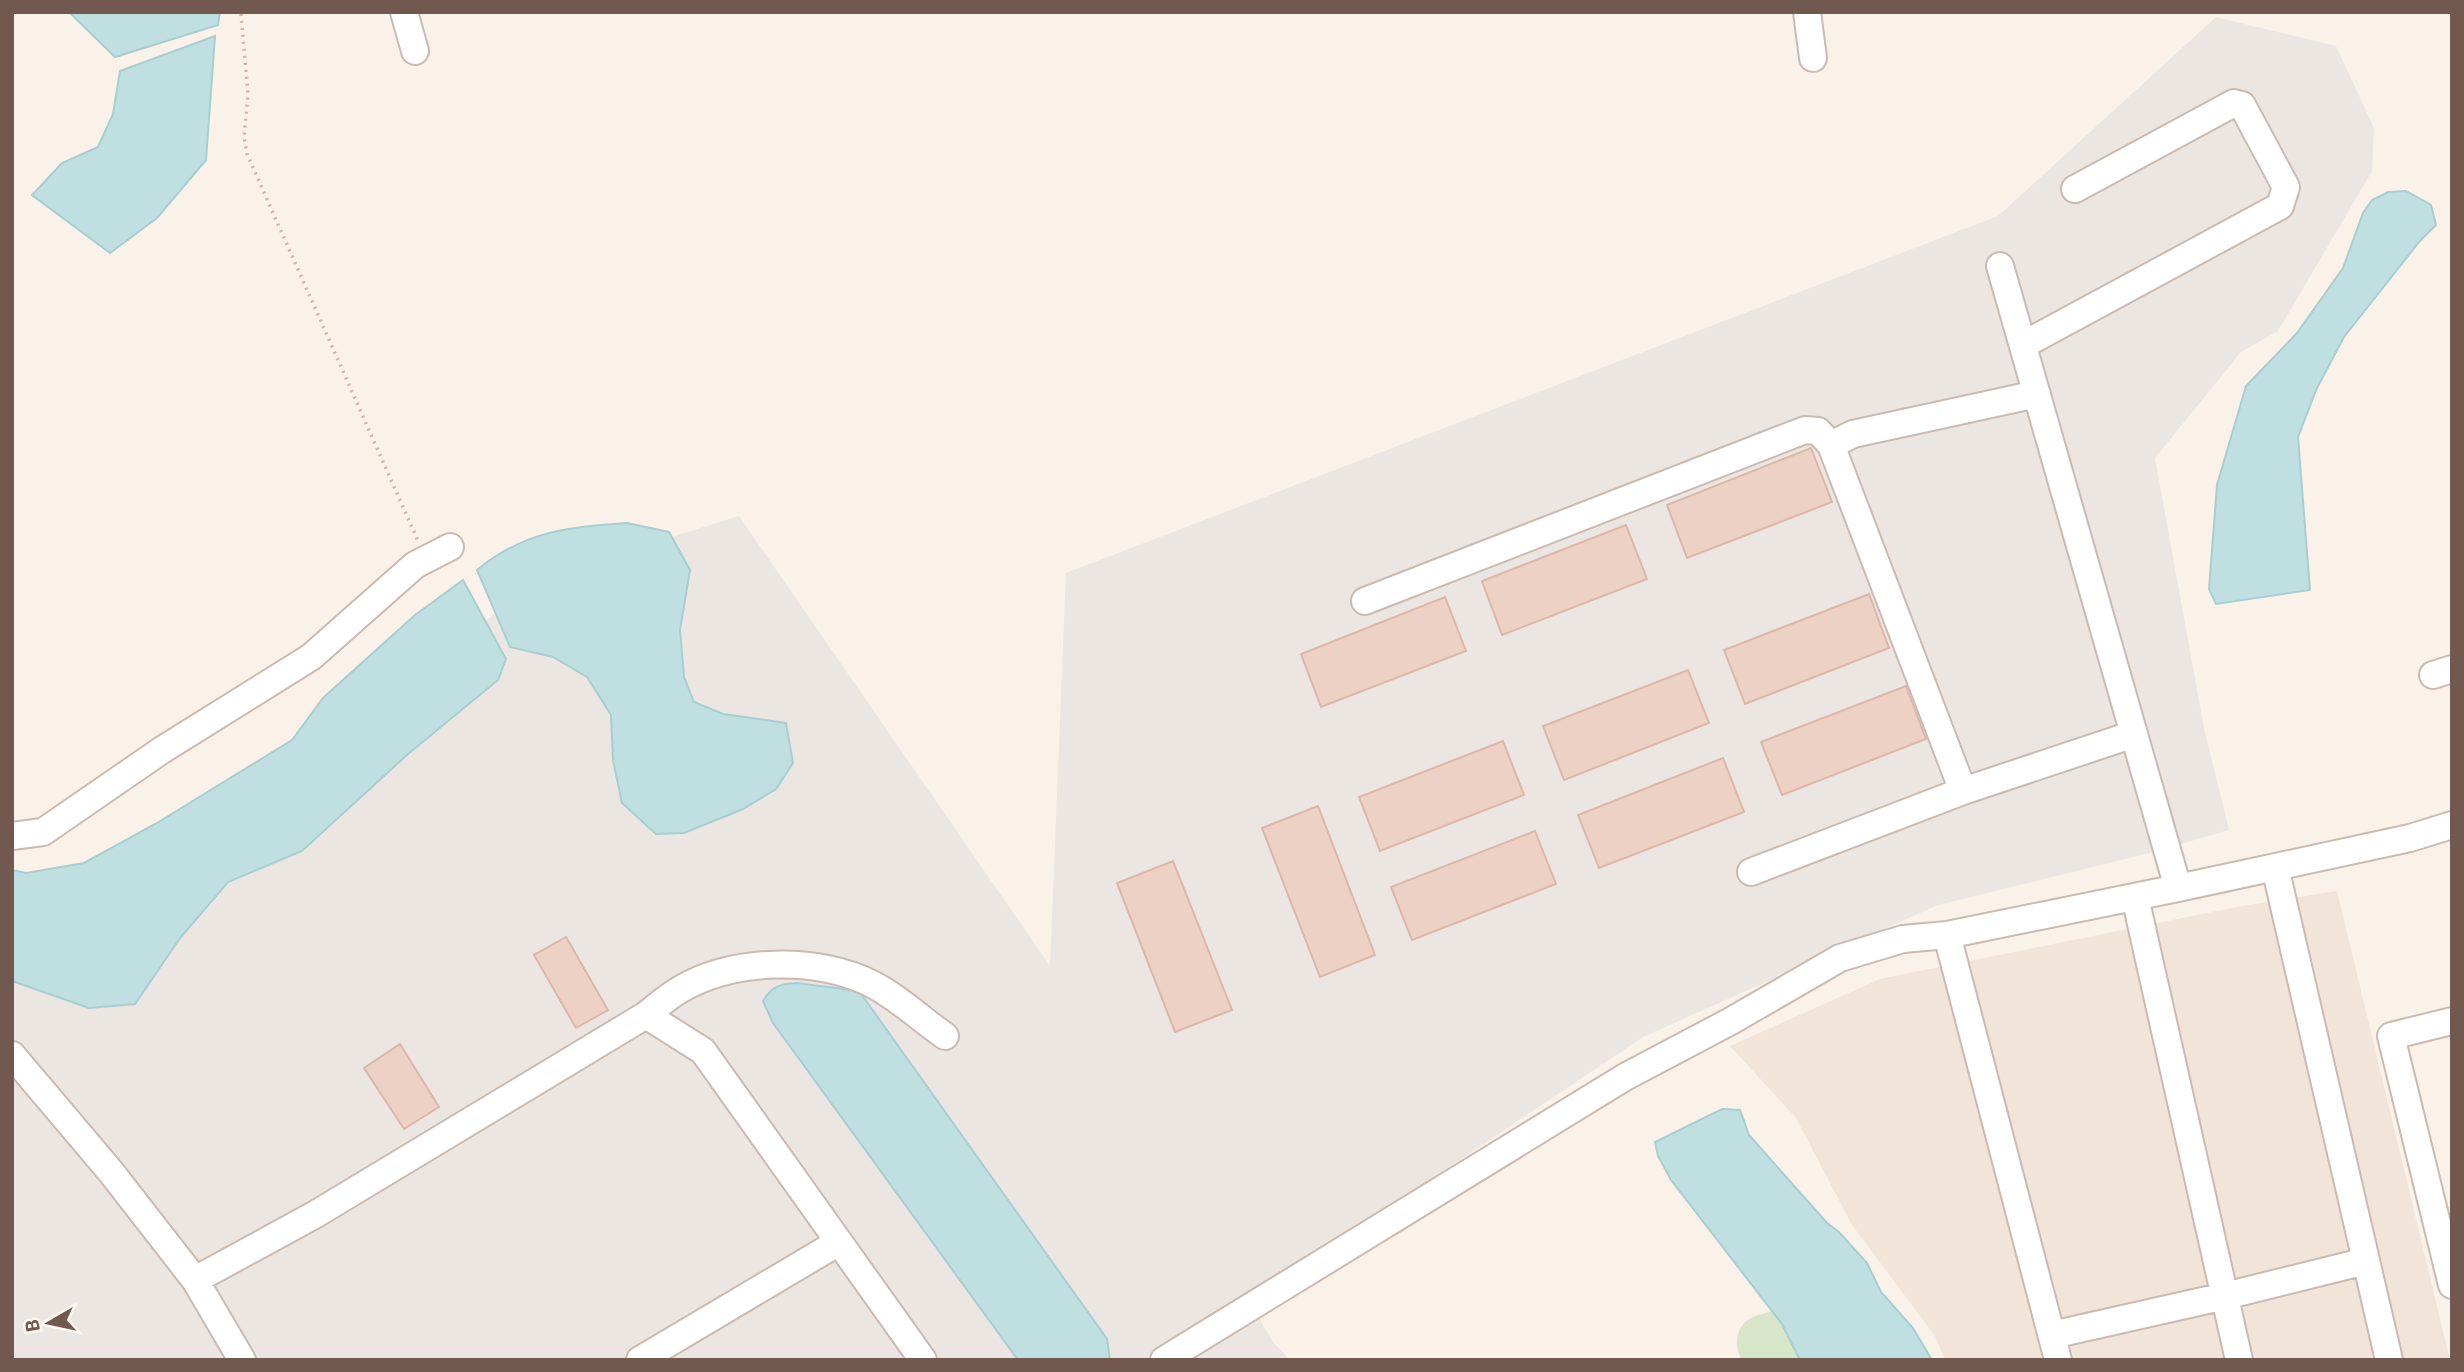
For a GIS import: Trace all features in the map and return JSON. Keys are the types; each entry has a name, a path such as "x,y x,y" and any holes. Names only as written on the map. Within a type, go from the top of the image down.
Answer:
{"street":[{"path":"404,12 415,51"},
{"path":"1807,12 1813,58"},
{"path":"2023,345 2280,206 2286,187 2242,105 2234,103 2075,189"},
{"path":"2000,266 2178,888"},
{"path":"1831,445 1853,434 2037,394"},
{"path":"1365,601 1805,430 1818,431 1831,445 1963,792"},
{"path":"12,836 43,832 162,750 310,657 415,565 450,547"},
{"path":"1751,872 1963,792 2134,734"},
{"path":"1164,1360 1625,1077 1731,1021 1840,958 1903,939 1947,935 2135,897 2410,838 2452,825"},
{"path":"2275,867 2389,1360"},
{"path":"2135,897 2239,1360"},
{"path":"1947,935 2055,1347 2225,1296 2366,1261"},
{"path":"195,1280 316,1214 646,1015 680,989 728,971 754,967 809,967 839,972 871,984 945,1036"},
{"path":"646,1015 703,1051 923,1360"},
{"path":"2452,1021 2391,1036 2445,1230 2452,1285"},
{"path":"12,1055 111,1172 195,1280 242,1360"},
{"path":"657,1355 767,1283 839,1242"}],"path":[{"path":"241,14 248,94 244,136 247,154 426,559"}],"shaded area":[{"path":"2216,17 2336,46 2374,128 2372,171 2278,331 2241,352 2155,458 2204,728 2229,830 2146,854 1938,905 1643,1037 1249,1301 1273,1342 1290,1360 12,1360 12,932 175,862 541,578 739,516 1050,966 1066,573 1998,216"},
{"path":"2337,891 2450,1360 1945,1360 1935,1336 1852,1225 1796,1118 1730,1046 1880,979 2242,906"}],"green space":[{"path":"1771,1311 1782,1324 1800,1360 1742,1360 1737,1344 1741,1328 1751,1318"}],"water":[{"path":"69,12 220,12 218,25 115,57"},
{"path":"215,36 206,160 157,218 110,253 32,195 62,163 98,147 113,114 120,71"},
{"path":"2406,191 2431,205 2436,225 2419,242 2344,337 2317,388 2298,437 2310,590 2216,604 2209,589 2217,485 2246,386 2297,333 2343,268 2363,213 2372,200 2388,192"},
{"path":"627,523 669,532 690,570 680,630 684,677 694,702 723,714 786,723 793,763 776,789 743,809 684,833 656,834 622,803 613,760 611,715 587,677 553,657 510,647 477,570 512,547 548,533"},
{"path":"463,580 506,659 498,680 408,754 302,851 228,882 180,938 135,1004 89,1008 12,981 12,870 26,873 84,863 157,823 292,740 323,698 415,615"},
{"path":"797,983 859,991 1107,1339 1110,1360 1018,1360 773,1023 763,1001 777,987"},
{"path":"1722,1109 1740,1110 1749,1135 1827,1223 1839,1232 1867,1263 1881,1292 1913,1328 1932,1360 1800,1360 1782,1324 1671,1180 1658,1156 1655,1142"}],"building":[{"path":"1811,448 1832,502 1687,558 1667,505"},
{"path":"1626,525 1647,579 1502,635 1482,581"},
{"path":"1869,594 1889,648 1745,704 1724,650"},
{"path":"1445,597 1466,651 1321,707 1301,654"},
{"path":"1688,670 1709,723 1564,780 1543,726"},
{"path":"1906,686 1926,739 1782,795 1761,742"},
{"path":"1503,741 1524,795 1380,851 1359,797"},
{"path":"1723,758 1744,812 1599,868 1578,815"},
{"path":"1318,806 1375,955 1320,977 1262,828"},
{"path":"1535,831 1556,884 1412,940 1391,887"},
{"path":"1173,861 1232,1010 1175,1032 1117,883"},
{"path":"566,937 608,1010 576,1028 534,955"},
{"path":"400,1044 439,1107 404,1129 364,1068"}]}
